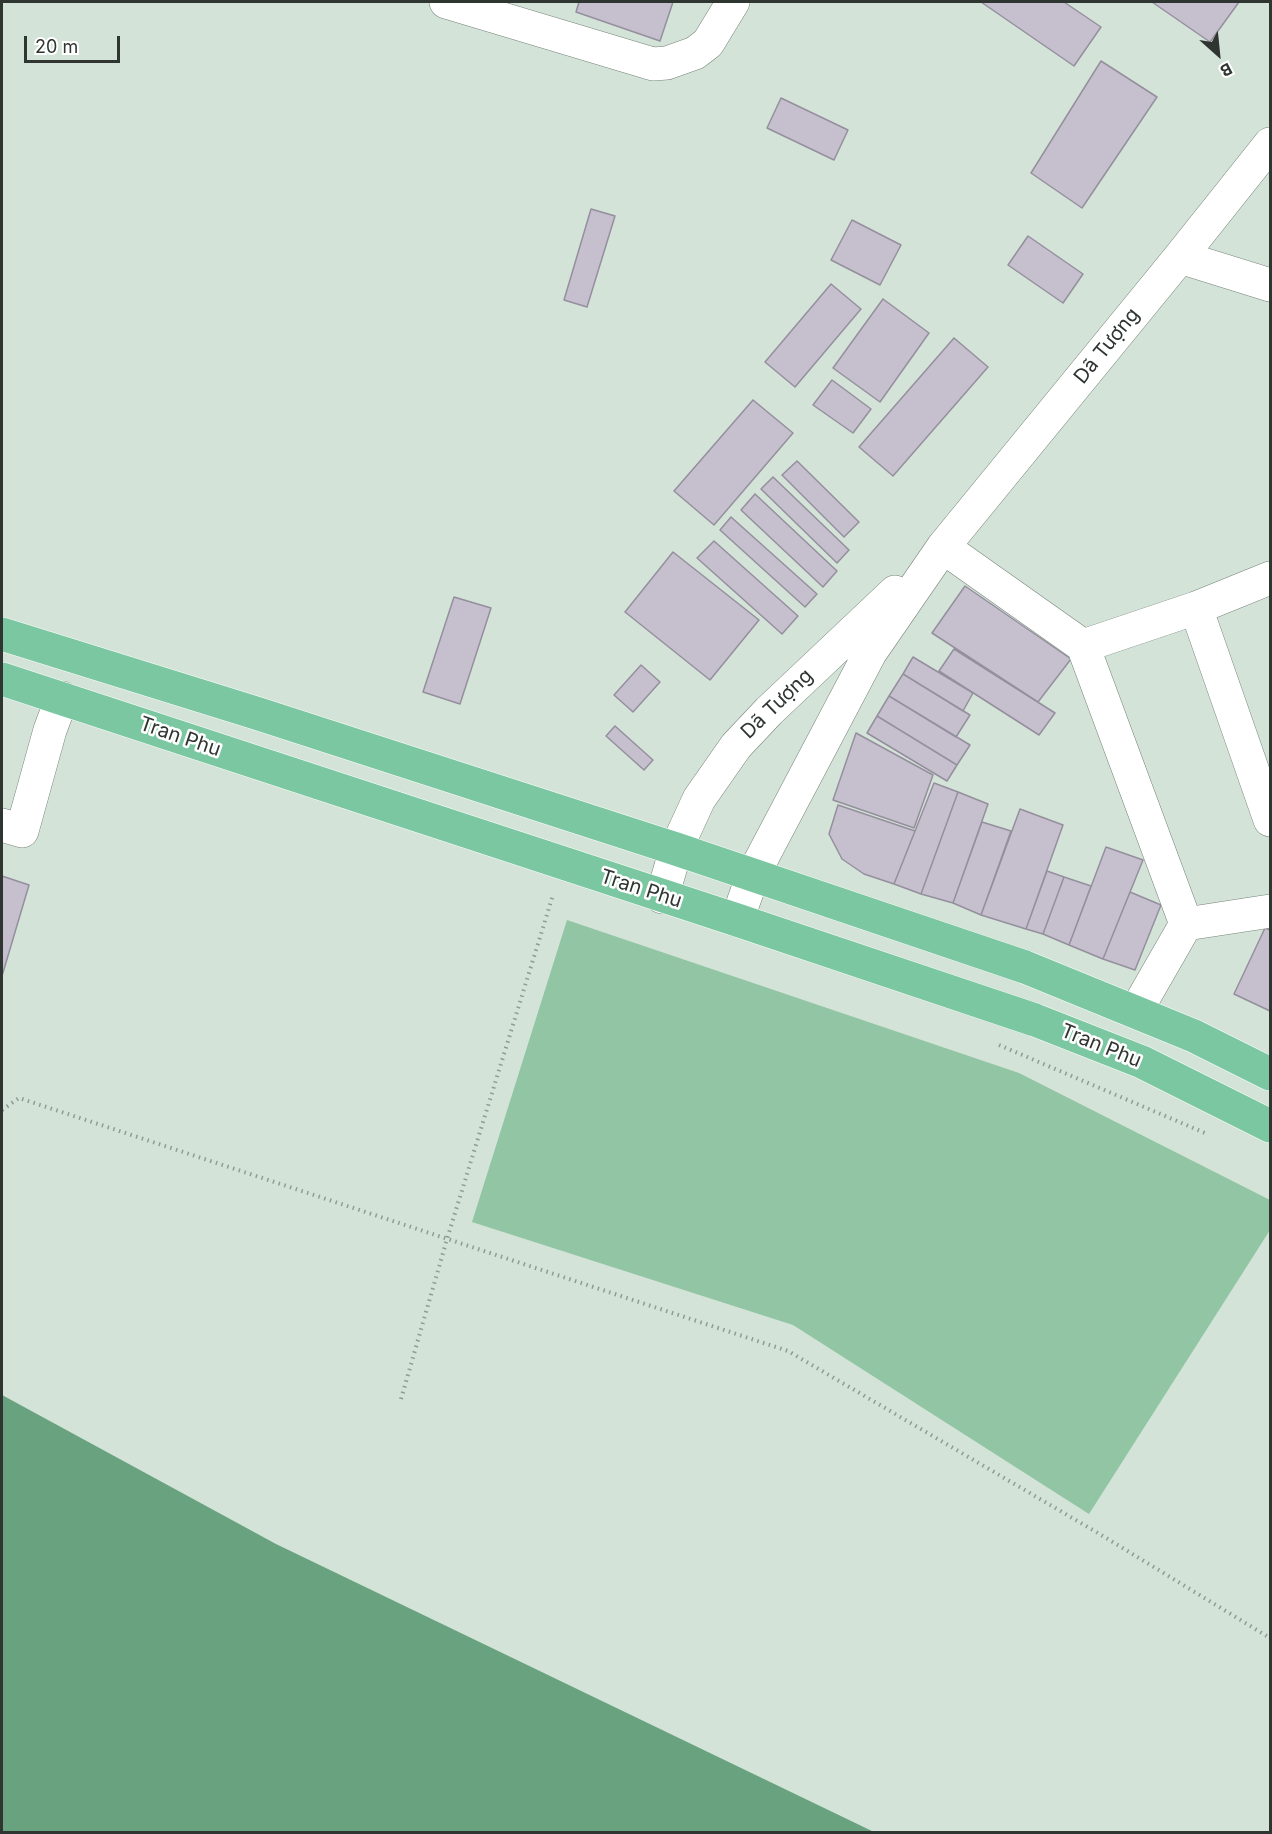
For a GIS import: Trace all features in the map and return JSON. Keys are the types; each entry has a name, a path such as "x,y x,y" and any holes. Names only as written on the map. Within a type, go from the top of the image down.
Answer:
{"main road":[{"path":"2,634 676,849 1025,968 1137,1011 1194,1036 1270,1074"},
{"name":"Tran Phu","path":"2,679 1035,1020 1142,1062 1270,1126"},
{"path":"150,727 165,685"}],"street":[{"path":"446,2 653,64 667,63 696,53 708,43 733,2"},
{"name":"Dã Tượng","path":"737,920 753,875 870,653 943,547 1270,144"},
{"path":"1180,257 1270,285"},
{"path":"943,547 1083,646 1186,924 1137,1011"},
{"name":"Dã Tượng","path":"662,897 676,849 699,799 736,746 769,711 943,547"},
{"path":"1083,646 1196,608 1270,578"},
{"path":"1196,608 1270,820"},
{"path":"2,825 22,831 50,730 62,698"},
{"path":"1186,924 1270,911"}],"path":[{"path":"402,1399 447,1239 553,895 543,891"},
{"path":"992,1042 1206,1134"},
{"path":"2,1110 19,1098 788,1351 1103,1536 1270,1638"}],"shaded area":[{"path":"567,920 1019,1073 1270,1200 1270,1230 1089,1514 793,1325 472,1222"},
{"path":"2,1395 276,1544 874,1832 2,1832"}],"building":[{"path":"579,2 673,2 660,41 576,12"},
{"path":"981,2 1064,2 1101,27 1074,66"},
{"path":"1152,2 1239,2 1210,42"},
{"path":"1101,61 1157,97 1082,208 1031,173"},
{"path":"781,98 848,130 834,160 767,128"},
{"path":"591,209 615,216 587,307 564,300"},
{"path":"852,220 901,245 880,285 831,260"},
{"path":"1028,236 1083,274 1063,303 1008,265"},
{"path":"831,284 861,309 795,387 765,362"},
{"path":"883,299 929,333 880,402 833,368"},
{"path":"954,338 988,367 893,476 859,447"},
{"path":"832,380 871,409 853,433 813,405"},
{"path":"753,400 793,433 714,525 674,491"},
{"path":"797,461 859,522 844,537 782,475"},
{"path":"773,477 849,550 837,563 761,489"},
{"path":"755,494 837,571 823,587 741,510"},
{"path":"731,517 817,594 805,607 720,530"},
{"path":"714,541 798,616 782,634 697,558"},
{"path":"673,552 759,620 710,680 625,612"},
{"path":"965,586 1071,659 1038,702 932,633"},
{"path":"454,597 491,608 460,704 423,692"},
{"path":"954,649 1055,713 1039,735 939,671"},
{"path":"913,657 973,693 963,711 903,674"},
{"path":"641,665 660,682 633,712 614,695"},
{"path":"903,674 970,715 956,737 889,696"},
{"path":"889,696 970,745 957,765 877,716"},
{"path":"877,716 957,765 947,781 867,733"},
{"path":"615,726 653,760 644,770 606,736"},
{"path":"856,733 933,775 914,828 833,800"},
{"path":"934,783 958,792 921,894 894,884"},
{"path":"958,792 988,804 953,903 921,894"},
{"path":"838,805 915,831 894,884 864,874 842,859 829,834"},
{"path":"1020,809 1063,825 1026,929 981,915"},
{"path":"982,822 1011,831 981,915 953,903"},
{"path":"1106,847 1143,860 1103,959 1069,945"},
{"path":"1047,871 1064,877 1043,934 1026,929"},
{"path":"2,876 29,885 2,976"},
{"path":"1064,877 1091,886 1069,945 1043,934"},
{"path":"1130,892 1161,905 1135,970 1103,959"},
{"path":"1265,928 1270,930 1270,1011 1234,994"}]}
